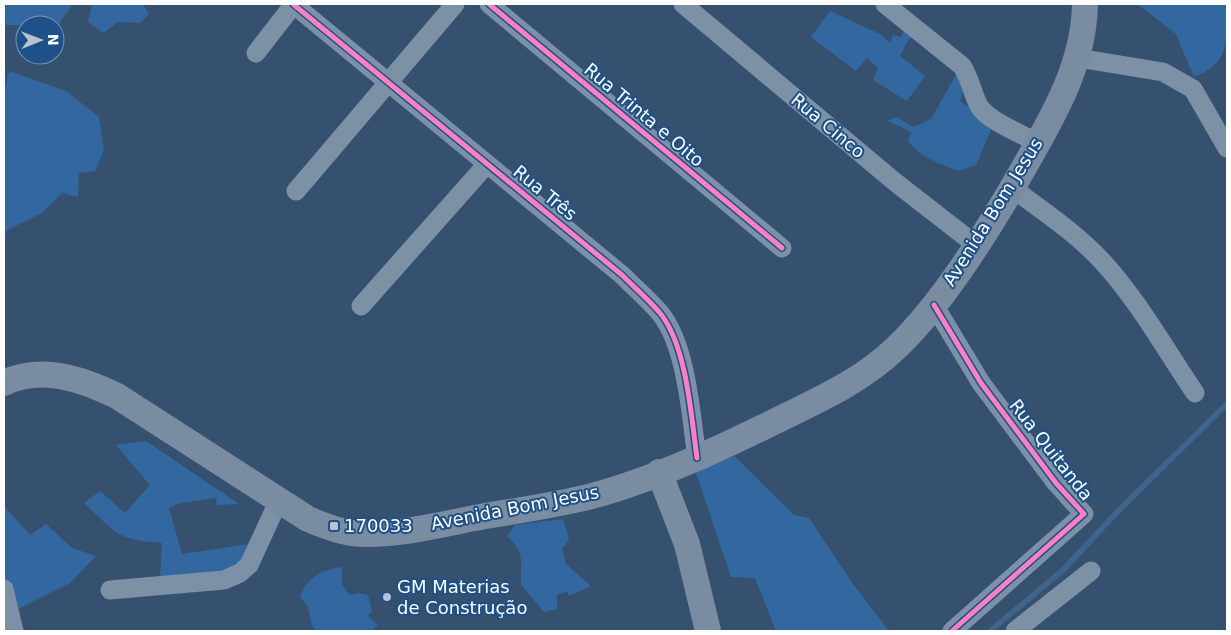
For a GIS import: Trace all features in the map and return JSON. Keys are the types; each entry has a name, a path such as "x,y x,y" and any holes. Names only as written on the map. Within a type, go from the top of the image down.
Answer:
{"main road":[{"name":"Avenida Bom Jesus","path":"4,383 14,378 34,375 57,376 85,381 117,396 278,502 330,528 368,534 593,496 697,458 769,425 839,390 863,375 898,346 934,305 976,245 1038,143 1066,91 1078,58 1085,26 1085,4"},
{"path":"659,472 687,544 708,631"}],"street":[{"path":"256,53 294,4"},
{"name":"Rua Três","path":"294,4 622,275 662,314 678,346 687,386 697,458"},
{"path":"296,191 455,4"},
{"name":"Rua Trinta e Oito","path":"488,4 782,248"},
{"name":"Rua Cinco","path":"684,4 895,182 976,245"},
{"path":"885,4 962,66 970,79 979,106 987,115 1038,143"},
{"path":"1078,58 1163,72 1192,89 1227,148"},
{"path":"361,306 487,164"},
{"path":"1012,188 1069,231 1101,260 1119,281 1195,393"},
{"name":"Rua Quitanda","path":"934,305 981,383 1056,483 1084,514 952,631"},
{"path":"110,590 224,580 240,573 249,565 278,502"},
{"path":"1015,631 1091,571"},
{"path":"4,589 14,631"}],"shaded area":[{"path":"4,4 73,4 65,15 15,15 15,25 6,25"},
{"path":"92,4 143,4 149,14 140,23 118,22 103,33 88,22"},
{"path":"1137,4 1227,4 1226,39 1221,57 1215,65 1194,77 1176,34"},
{"path":"830,11 880,34 890,43 893,35 901,37 906,26 915,35 908,40 900,56 925,76 907,101 873,80 878,68 867,58 856,71 811,37"},
{"path":"9,71 66,91 99,117 104,150 95,171 79,173 78,197 62,193 42,213 7,230 4,239 4,93"},
{"path":"956,75 966,82 960,101 993,125 976,165 959,171 918,151 908,141 912,132 887,121 896,117 913,127 931,119"},
{"path":"146,441 239,504 217,505 216,498 181,503 169,508 182,554 250,544 242,564 218,575 160,577 162,543 135,540 118,533 84,503 100,491 125,513 150,485 116,445"},
{"path":"734,456 794,515 809,518 853,584 889,631 776,631 755,578 731,577 695,470"},
{"path":"4,506 30,535 46,524 72,548 96,556 70,583 12,612 4,590"},
{"path":"563,519 569,540 562,549 566,564 591,586 569,596 567,591 557,595 557,609 544,612 521,585 520,553 507,536 515,525"},
{"path":"342,567 342,584 349,595 358,593 368,595 372,611 368,616 378,625 371,631 317,631 312,626 308,607 300,597 303,590 311,580 322,572"}],"waterway":[{"path":"990,631 1062,571 1121,508 1227,404"}],"cycle path":[{"path":"293,4 622,275 656,308 669,327 682,362 690,402 697,458"},
{"path":"489,4 782,248"},
{"path":"934,305 981,383 1056,483 1084,514 952,631"}],"place":[{"name":"170033","path":"334,526"},
{"name":"GM Materias de Construção","path":"387,597"}]}
